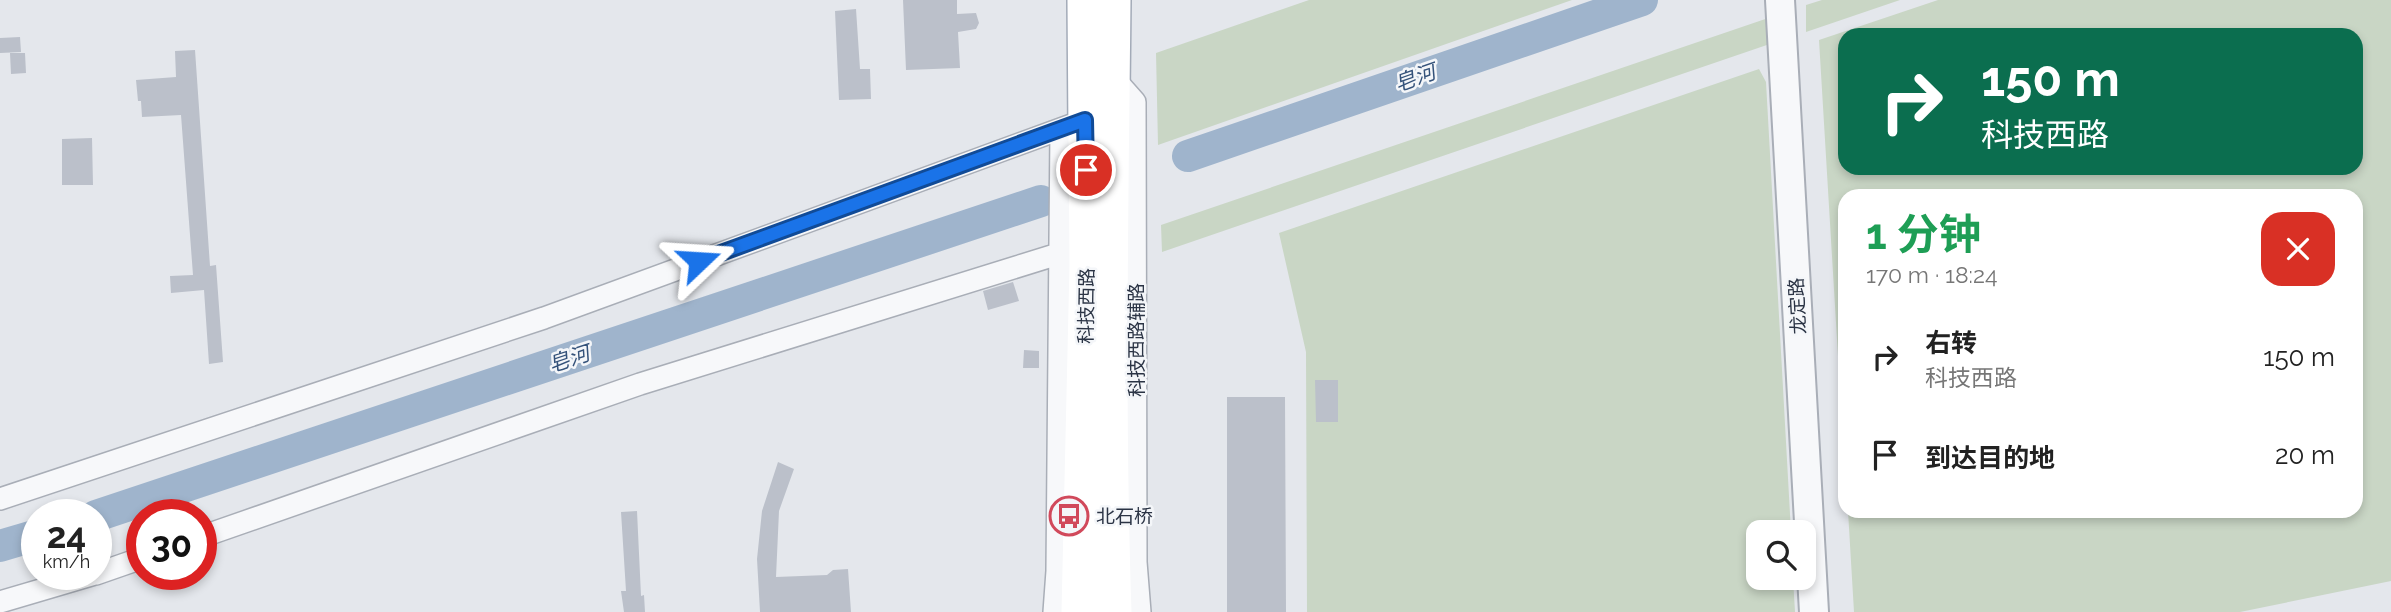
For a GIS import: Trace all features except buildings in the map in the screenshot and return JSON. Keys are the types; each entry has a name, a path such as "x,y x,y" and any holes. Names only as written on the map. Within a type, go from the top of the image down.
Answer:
{"main road":[{"name":"科技西路","path":"1079,612 1083,515 1073,250 1073,125 1086,0"},
{"name":"科技西路","path":"1113,0 1114,612"}],"street":[{"name":"龙定路","path":"1780,0 1814,612"},
{"name":"科技西路辅路","path":"1112,76 1135,102 1136,562 1140,612"},
{"path":"0,499 544,318 1073,125"},
{"path":"217,531 640,384 1073,250 1054,612"},
{"path":"0,601 39,590"}],"green space":[{"path":"1309,0 1572,0 1158,145 1156,53"},
{"path":"1822,0 1900,0 1806,32 1806,5"},
{"path":"1938,0 2391,0 2391,581 2240,612 1854,612 1848,518 2363,518 2363,189 1838,189 1838,356 1819,40 1838,34 1838,175 2363,175 2363,28 1855,28"},
{"path":"1792,10 1793,36 1162,252 1161,225"},
{"path":"1759,69 1766,82 1790,520 1746,520 1746,590 1794,590 1795,612 1307,612 1306,352 1279,233"}],"waterway":[{"name":"皂河","path":"1188,156 1642,0"},
{"name":"皂河","path":"112,511 1041,201"},
{"name":"皂河","path":"0,546 21,540"}],"place":[{"name":"北石桥","path":"1069,516"}],"route":[{"path":"699,261 1085,120 1086,170"}]}
